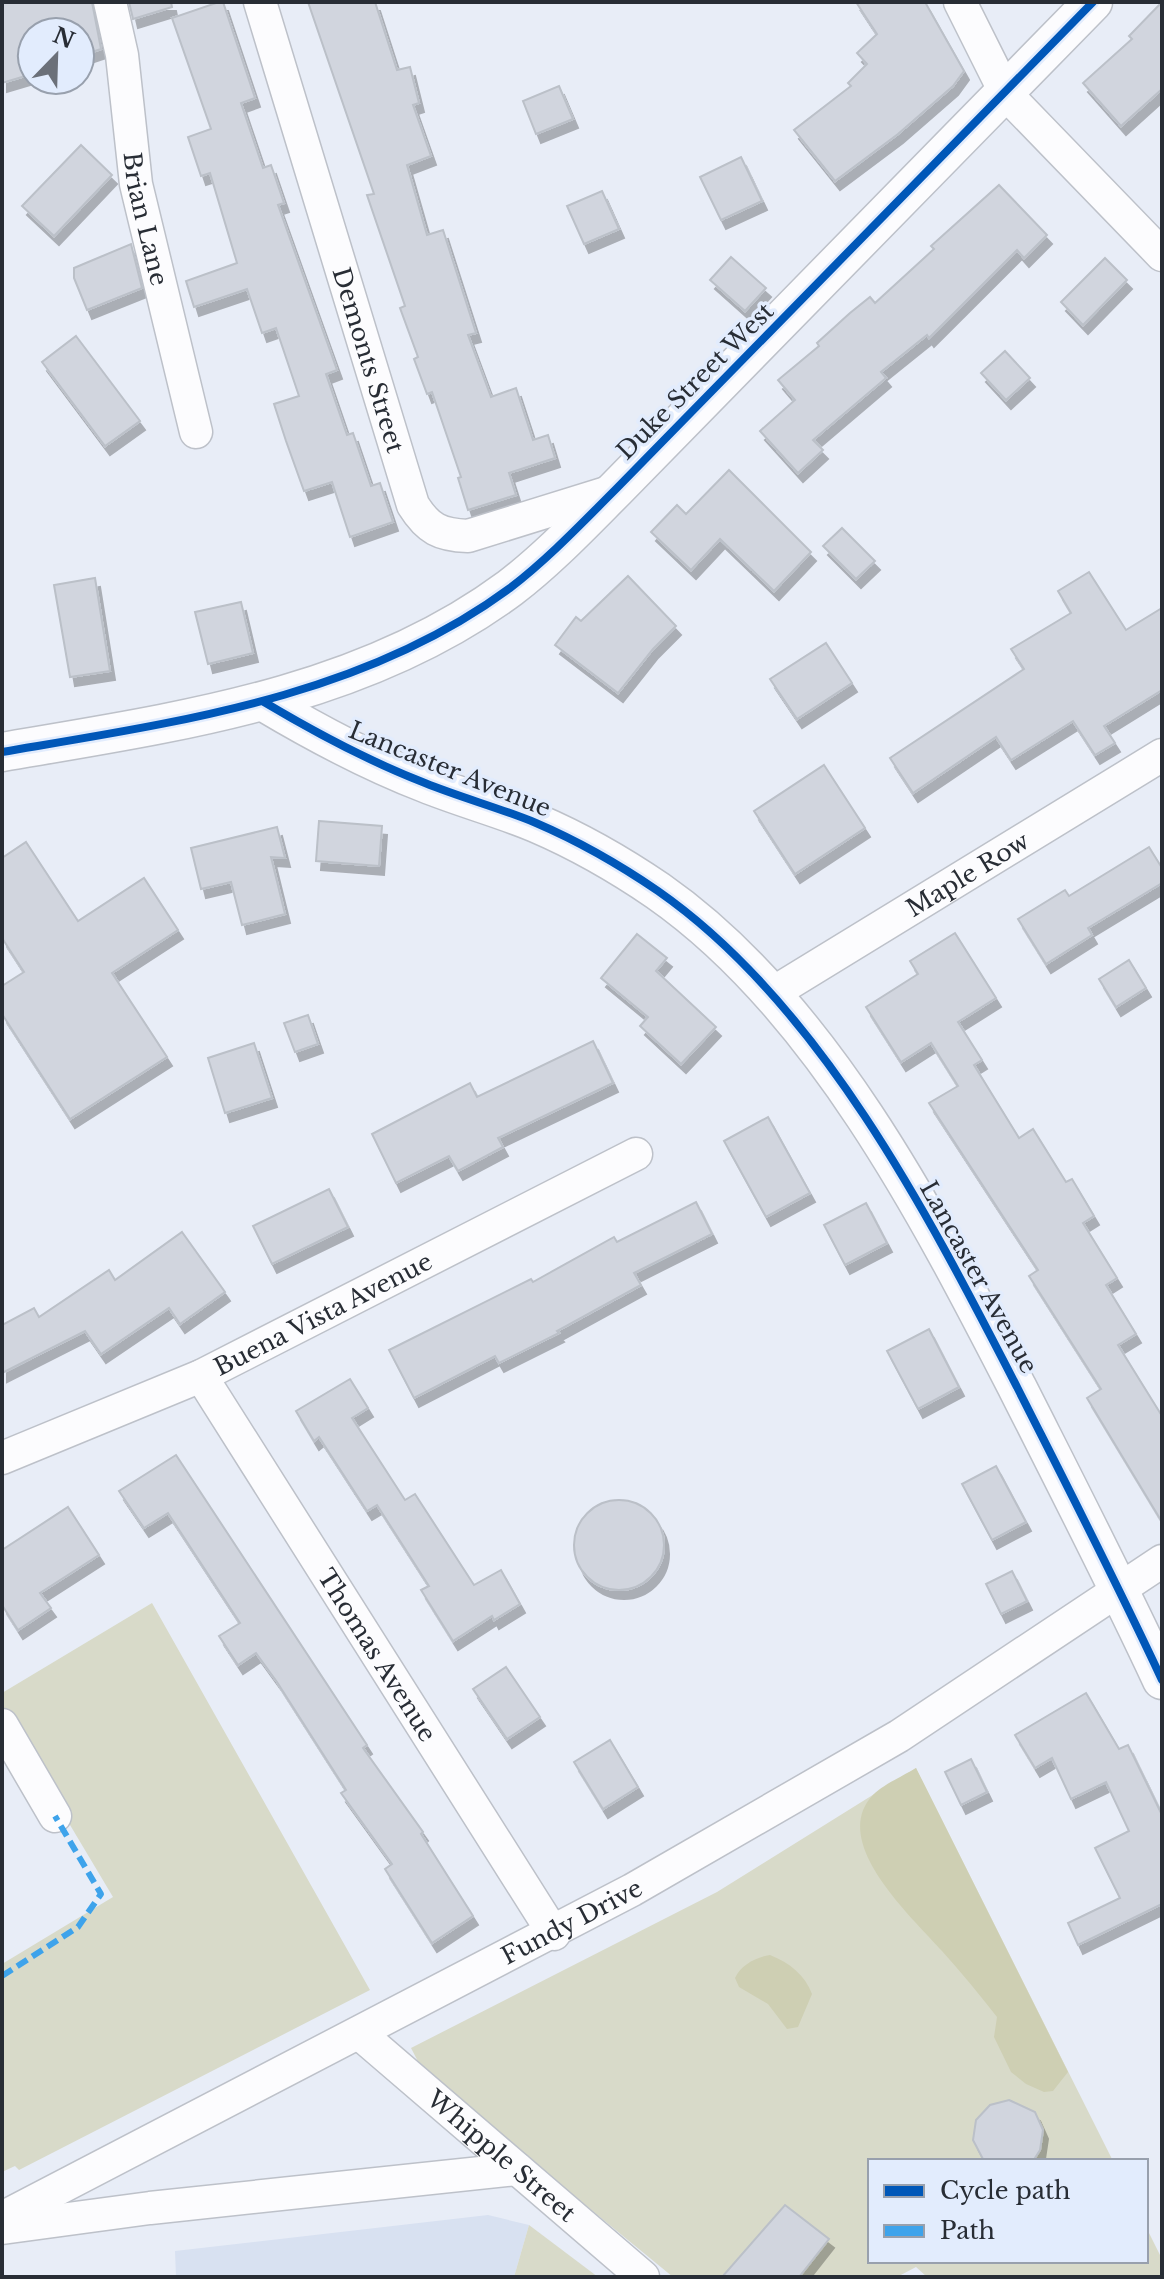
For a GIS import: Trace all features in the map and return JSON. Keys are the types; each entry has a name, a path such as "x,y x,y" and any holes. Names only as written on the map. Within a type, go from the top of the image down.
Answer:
{"street":[{"name":"Brian Lane","path":"110,2 122,55 136,184 196,432"},
{"name":"Demonts Street","path":"260,2 413,505 426,524 443,535 468,536 616,489"},
{"path":"960,2 1006,94 1162,255"},
{"name":"Duke Street West","path":"264,702 329,683 408,649 479,609 548,556 1006,94 1093,2"},
{"path":"2,752 264,702"},
{"name":"Lancaster Avenue","path":"264,702 331,742 425,783 537,824 596,853 656,890 714,933 773,993 855,1105 936,1230 1119,1588 1162,1680"},
{"name":"Maple Row","path":"773,993 1162,755"},
{"name":"Buena Vista Avenue","path":"2,1458 201,1376 636,1154"},
{"name":"Thomas Avenue","path":"201,1376 554,1934"},
{"name":"Fundy Drive","path":"2,2218 554,1934 899,1736 1162,1561"},
{"path":"2,1725 55,1816"},
{"name":"Whipple Street","path":"359,2033 643,2277"},
{"path":"2,2228 150,2208 517,2169"}],"shaded area":[{"path":"488,2215 529,2225 514,2277 176,2277 175,2251"}],"green space":[{"path":"152,1603 370,1990 19,2170 15,2166 2,2172 2,1964 113,1897 2,1711 2,1693"},
{"path":"916,1768 1112,2159 868,2159 868,2263 1148,2263 1148,2231 1162,2259 1162,2277 927,2277 916,2267 897,2277 673,2277 424,2073 411,2048 717,1892"},
{"path":"916,1768 1068,2072 1053,2091 1044,2092 1026,2084 1011,2072 994,2037 997,2017 896,1900 867,1856 861,1835 862,1814 877,1791"},
{"path":"770,1955 796,1970 812,1994 798,2027 787,2029 768,2004 739,1987 735,1978 750,1962"},
{"path":"529,2225 598,2277 514,2277"}],"building":[{"path":"2,2 92,2 95,16 16,16 16,79 2,83"},
{"path":"129,2 171,2 172,7 133,19"},
{"path":"223,2 255,98 241,103 263,168 271,165 284,203 278,205 337,370 326,374 347,435 353,433 371,486 380,483 393,522 350,537 332,482 304,491 286,441 274,404 299,396 276,328 262,333 247,289 194,307 186,281 237,263 210,173 201,176 188,137 211,129 172,18"},
{"path":"308,2 375,2 397,70 410,67 419,103 413,105 431,156 407,165 427,235 443,230 476,333 468,335 491,397 516,388 533,440 548,435 555,458 509,473 516,495 468,510 458,478 461,477 432,392 427,394 414,359 418,357 400,308 405,306 367,195 374,194"},
{"path":"856,2 925,2 964,71 953,86 898,134 835,181 794,130 851,86 848,83 867,64 857,53 877,34"},
{"path":"1162,2 1162,89 1121,126 1083,83 1132,39 1129,36"},
{"path":"96,23 101,49 96,51"},
{"path":"559,86 573,119 536,134 523,101"},
{"path":"81,145 112,175 54,236 22,206"},
{"path":"741,157 762,201 721,220 700,177"},
{"path":"999,185 1047,235 1024,258 1017,250 929,338 927,335 881,372 886,378 813,440 823,450 798,473 760,431 795,400 778,380 870,297 875,303 934,249 931,246"},
{"path":"602,191 619,229 584,244 567,206"},
{"path":"131,244 142,288 87,310 74,278 74,268"},
{"path":"731,257 766,288 745,311 710,280"},
{"path":"1105,258 1127,280 1083,325 1061,302"},
{"path":"76,336 140,421 105,446 42,362"},
{"path":"1005,351 1030,378 1006,400 981,373"},
{"path":"729,470 811,552 774,591 720,539 691,570 651,532 677,505 686,514"},
{"path":"842,528 875,561 856,579 823,546"},
{"path":"1089,572 1126,630 1162,608 1162,690 1104,726 1115,743 1095,755 1073,721 1011,760 996,737 913,793 890,758 1024,669 1011,649 1071,613 1058,591"},
{"path":"628,576 676,626 618,693 555,645 576,617 581,621"},
{"path":"95,578 110,671 70,677 54,585"},
{"path":"241,602 253,653 208,664 195,612"},
{"path":"826,643 852,683 797,719 770,679"},
{"path":"824,765 865,828 795,874 754,811"},
{"path":"319,821 382,826 379,866 316,861"},
{"path":"277,827 285,858 271,857 285,914 242,925 231,882 201,889 191,848"},
{"path":"26,842 78,921 144,878 178,930 112,973 167,1057 70,1119 2,1014 2,986 24,972 2,938 2,858"},
{"path":"1149,847 1162,868 1162,883 1088,928 1092,935 1046,964 1018,919 1065,890 1069,896"},
{"path":"955,933 996,998 958,1022 982,1060 974,1065 1019,1138 1033,1129 1066,1182 1072,1179 1094,1216 1083,1223 1117,1278 1106,1285 1136,1334 1118,1345 1162,1416 1162,1522 1087,1398 1101,1389 1029,1276 1038,1270 929,1103 958,1086 931,1043 901,1062 866,1007 918,974 910,961"},
{"path":"637,934 667,958 656,971 716,1027 681,1064 640,1026 648,1017 601,978"},
{"path":"1129,960 1146,988 1116,1007 1099,979"},
{"path":"308,1015 318,1044 295,1052 284,1023"},
{"path":"593,1041 613,1083 498,1138 503,1147 458,1171 449,1156 396,1183 372,1134 470,1083 477,1097"},
{"path":"254,1043 272,1098 225,1113 208,1058"},
{"path":"768,1117 810,1193 766,1217 724,1141"},
{"path":"329,1189 348,1227 272,1264 253,1226"},
{"path":"696,1202 712,1234 634,1273 641,1285 557,1331 559,1333 499,1363 495,1356 414,1398 389,1350 531,1279 533,1282 614,1237 617,1242"},
{"path":"866,1203 887,1243 845,1265 824,1225"},
{"path":"182,1232 225,1292 180,1324 169,1308 101,1354 85,1331 2,1373 2,1325 34,1308 39,1317 109,1270 115,1280"},
{"path":"929,1329 959,1387 918,1409 887,1351"},
{"path":"350,1379 368,1408 352,1418 405,1500 415,1494 474,1585 501,1570 520,1604 494,1620 492,1616 453,1641 421,1590 429,1586 377,1505 367,1511 319,1437 314,1441 296,1411"},
{"path":"176,1455 367,1745 363,1748 423,1832 421,1834 473,1916 432,1943 385,1869 392,1864 341,1793 346,1790 277,1682 256,1653 238,1665 219,1636 240,1623 168,1513 144,1528 119,1491"},
{"path":"996,1466 1026,1522 992,1540 962,1484"},
{"path":"619,1500 644,1508 656,1520 664,1545 656,1570 644,1582 619,1590 594,1582 582,1570 574,1545 582,1520 594,1508"},
{"path":"68,1507 99,1555 40,1593 51,1608 18,1630 2,1605 2,1550"},
{"path":"1012,1571 1027,1601 1001,1614 986,1584"},
{"path":"506,1667 540,1717 507,1739 473,1689"},
{"path":"1086,1693 1119,1749 1128,1745 1162,1815 1162,1904 1078,1945 1068,1923 1120,1898 1095,1848 1129,1831 1106,1782 1071,1799 1052,1758 1035,1768 1015,1735"},
{"path":"610,1740 638,1787 603,1809 574,1762"},
{"path":"971,1759 987,1792 961,1805 945,1772"},
{"path":"1009,2100 1035,2112 1043,2130 1040,2150 1034,2159 983,2159 973,2140 976,2120 990,2105"},
{"path":"785,2205 829,2239 799,2277 722,2277"}],"marked path":[{"path":"2,1976 78,1927 101,1894 55,1816"}],"cycle path":[{"path":"2,752 201,716 331,680 393,655 453,625 510,588 590,515 1093,2"},
{"path":"264,702 383,765 536,823 598,854 658,891 716,938 770,992 819,1052 865,1116 946,1252 1017,1387 1162,1680"}]}
